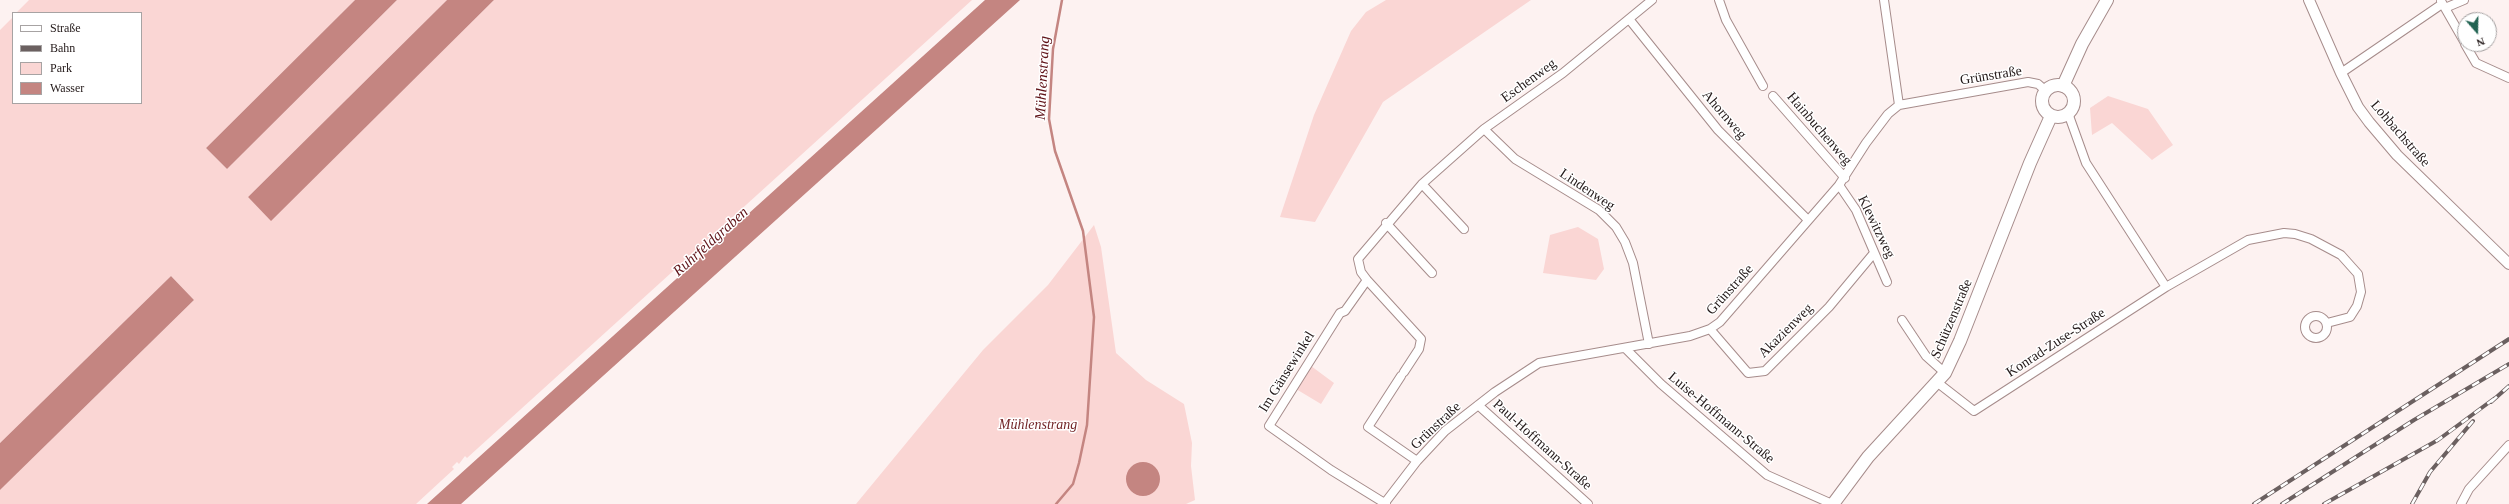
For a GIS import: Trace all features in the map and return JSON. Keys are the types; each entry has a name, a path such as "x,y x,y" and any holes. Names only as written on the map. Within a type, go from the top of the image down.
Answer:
{"main road":[{"path":"2063,86 2082,44 2107,0"},
{"path":"2063,86 2071,93 2074,104 2068,113 2063,116 2051,116 2042,105 2046,91 2051,87 2063,86"},
{"name":"Schützenstraße","path":"1833,504 1868,458 1938,383 1945,373 1960,341 2030,163 2051,116"}],"street":[{"name":"Eschenweg","path":"1417,461 1368,427 1403,369 1419,349 1421,339 1367,280 1361,272 1358,259 1386,223 1422,184 1484,129 1563,73 1652,0"},
{"path":"1719,0 1726,20 1763,86"},
{"path":"1884,0 1899,104"},
{"name":"Lohbachstraße","path":"2309,0 2340,73 2358,107 2397,155 2508,260"},
{"path":"2340,73 2443,4 2464,0"},
{"path":"2443,4 2457,29"},
{"name":"Ahornweg","path":"1629,19 1718,130 1808,220"},
{"path":"2470,52 2476,63 2509,78"},
{"name":"Grünstraße","path":"1385,504 1417,461 1445,430 1478,405 1539,363 1690,336 1710,329 1720,322 1845,178 1866,143 1888,114 1899,104 2028,82 2038,84 2046,91"},
{"name":"Hainbuchenweg","path":"1774,96 1845,178"},
{"path":"2068,113 2086,163 2166,287"},
{"name":"Lindenweg","path":"1484,129 1515,159 1599,210 1616,227 1625,242 1633,263 1649,344"},
{"path":"1422,184 1464,229"},
{"name":"Klewitzweg","path":"1838,185 1856,210 1887,282"},
{"path":"1386,223 1432,274"},
{"name":"Konrad-Zuse-Straße","path":"1938,383 1960,402 1974,411 2166,287 2248,240 2284,233 2295,234 2311,239 2341,255 2358,274 2361,292 2357,306 2350,317 2327,323"},
{"name":"Akazienweg","path":"1710,329 1748,373 1765,371 1829,307 1874,253"},
{"name":"Im Gänsewinkel","path":"1367,280 1345,311 1340,314 1269,426 1331,470 1385,504"},
{"path":"1902,320 1926,356 1945,373"},
{"name":"Luise-Hoffmann-Straße","path":"1625,348 1661,384 1767,475 1833,504"},
{"name":"Paul-Hoffmann-Straße","path":"1478,405 1588,504"},
{"path":"2461,504 2469,489 2509,445"}],"green space":[{"path":"29,0 355,0 206,148 227,169 397,0 447,0 248,197 271,220 494,0 972,0 467,458 465,456 459,464 457,462 452,467 454,469 416,504 0,504 0,490 194,300 171,276 0,443 0,30 12,18 12,104 142,104 142,12 17,12"},
{"path":"1386,0 1531,0 1383,102 1315,222 1280,217 1314,115 1351,31 1366,12"},
{"path":"2108,96 2148,109 2173,145 2152,160 2112,123 2092,135 2090,108"},
{"name":"Mühlenstrang","path":"1094,225 1101,247 1116,353 1146,380 1184,404 1192,443 1191,466 1195,500 1186,504 856,504 983,350 1048,285"},
{"path":"1578,227 1598,239 1604,269 1596,280 1543,273 1550,235"},
{"path":"1311,366 1334,383 1321,404 1296,389"}],"water":[{"path":"355,0 397,0 227,169 206,148"},
{"path":"447,0 494,0 271,221 248,197"},
{"path":"985,0 1020,0 461,504 427,504"},
{"path":"171,276 194,300 0,490 0,443"},
{"path":"1146,462 1155,467 1159,472 1159,486 1155,491 1150,495 1140,496 1136,495 1127,486 1126,476 1127,472 1136,463"}],"waterway":[{"name":"Mühlenstrang","path":"1056,504 1073,484 1087,425 1094,317 1083,231 1055,151 1049,119 1053,49 1062,0"}],"railway":[{"path":"2254,504 2509,339"},
{"path":"2282,504 2414,420 2509,364"},
{"path":"2491,402 2509,386"},
{"path":"2324,504 2438,440 2495,398"},
{"path":"2412,504 2430,472 2473,421"}],"water label":[{"name":"Ruhrfeldgraben","path":"711,242"}]}
